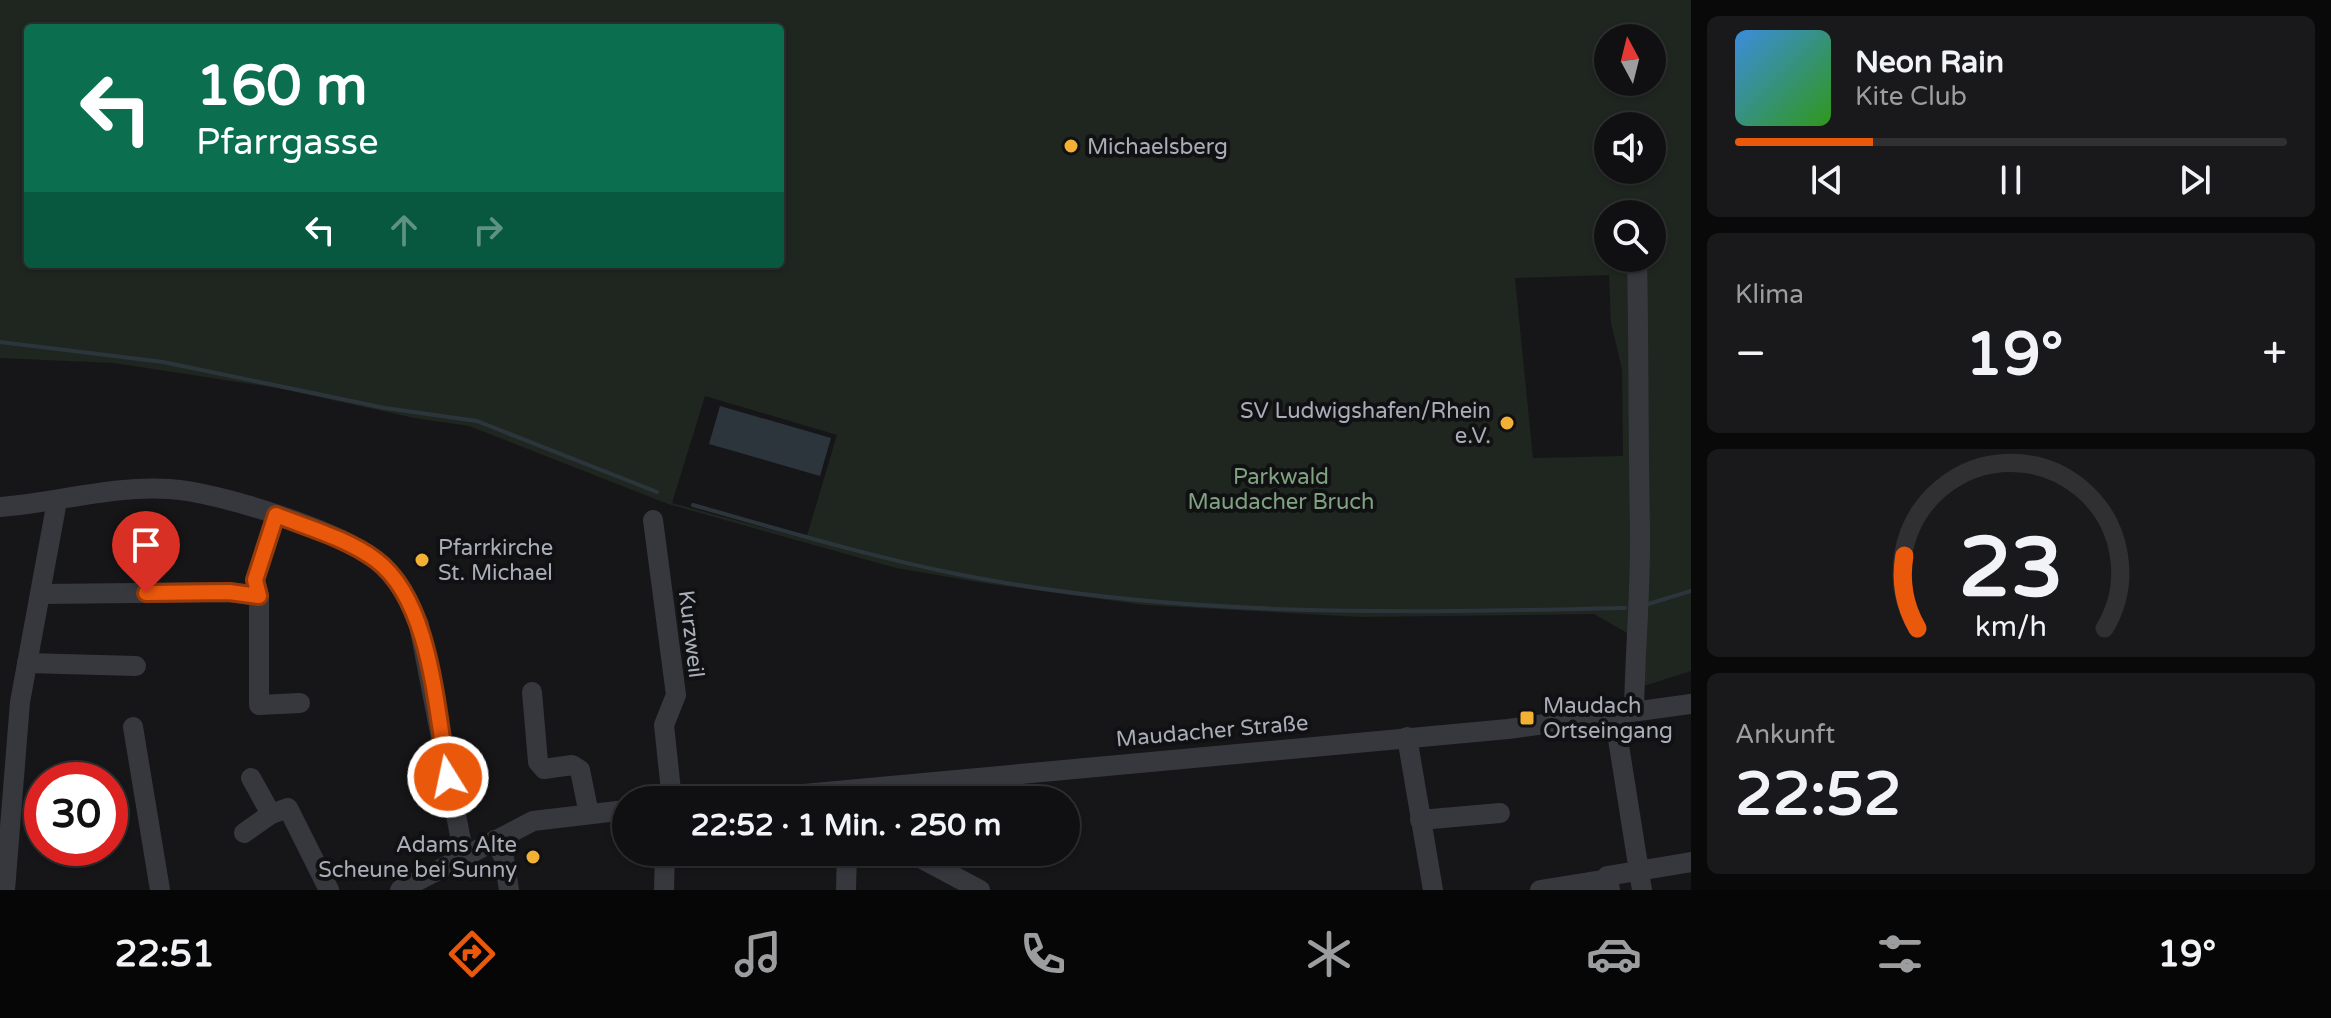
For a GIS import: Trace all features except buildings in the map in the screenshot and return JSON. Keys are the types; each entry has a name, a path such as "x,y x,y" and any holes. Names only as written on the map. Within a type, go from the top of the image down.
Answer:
{"street":[{"path":"1637,272 1640,399 1636,489 1640,528 1624,712 1641,880"},
{"path":"0,507 168,489 222,497 276,515 363,551 380,563 404,591 423,645 464,856"},
{"path":"5,890 8,750 57,501"},
{"path":"276,515 255,580 259,596 259,705 300,703"},
{"name":"Kurzweil","path":"653,520 676,695 664,725 671,786"},
{"path":"41,594 229,592 259,596"},
{"path":"27,663 136,666"},
{"path":"532,692 533,740 539,765 544,769 572,765 580,770 589,814"},
{"name":"Maudacher Straße","path":"926,786 1508,729 1691,704"},
{"path":"133,727 160,890"},
{"path":"1407,737 1433,890"},
{"path":"251,778 271,814"},
{"path":"244,833 271,814 288,808 329,890"},
{"path":"405,889 533,821 612,812"},
{"path":"1420,820 1500,813"},
{"path":"495,840 504,858 509,890"},
{"path":"1540,890 1609,885 1607,876 1641,880 1691,862"},
{"path":"664,890 665,866"},
{"path":"846,890 847,866"},
{"path":"935,866 980,890"}],"green space":[{"name":"Parkwald Maudacher Bruch","path":"0,0 1691,0 1691,671 1641,687 1641,641 1594,614 1361,617 1144,605 896,568 668,504 469,426 414,418 278,388 114,363 0,358","holes":["1609,275 1611,323 1622,369 1623,456 1533,458 1515,278","705,396 837,435 806,539 672,503"]}],"shaded area":[{"path":"720,406 831,438 820,476 709,444"}],"waterway":[{"path":"0,342 163,362 385,408 477,421 657,492"},
{"path":"693,505 928,568 1044,589 1126,599 1292,610 1625,608"},
{"path":"1645,605 1691,591"}],"place":[{"name":"Michaelsberg","path":"1071,146"},
{"name":"SV Ludwigshafen/Rhein e.V.","path":"1507,423"},
{"name":"Pfarrkirche St. Michael","path":"422,560"},
{"name":"Maudach Ortseingang","path":"1527,718"},
{"name":"Adams Alte Scheune bei Sunny","path":"533,857"}],"route":[{"path":"146,593 229,592 259,596 255,580 276,515 363,551 395,578 419,625 448,777"}]}
